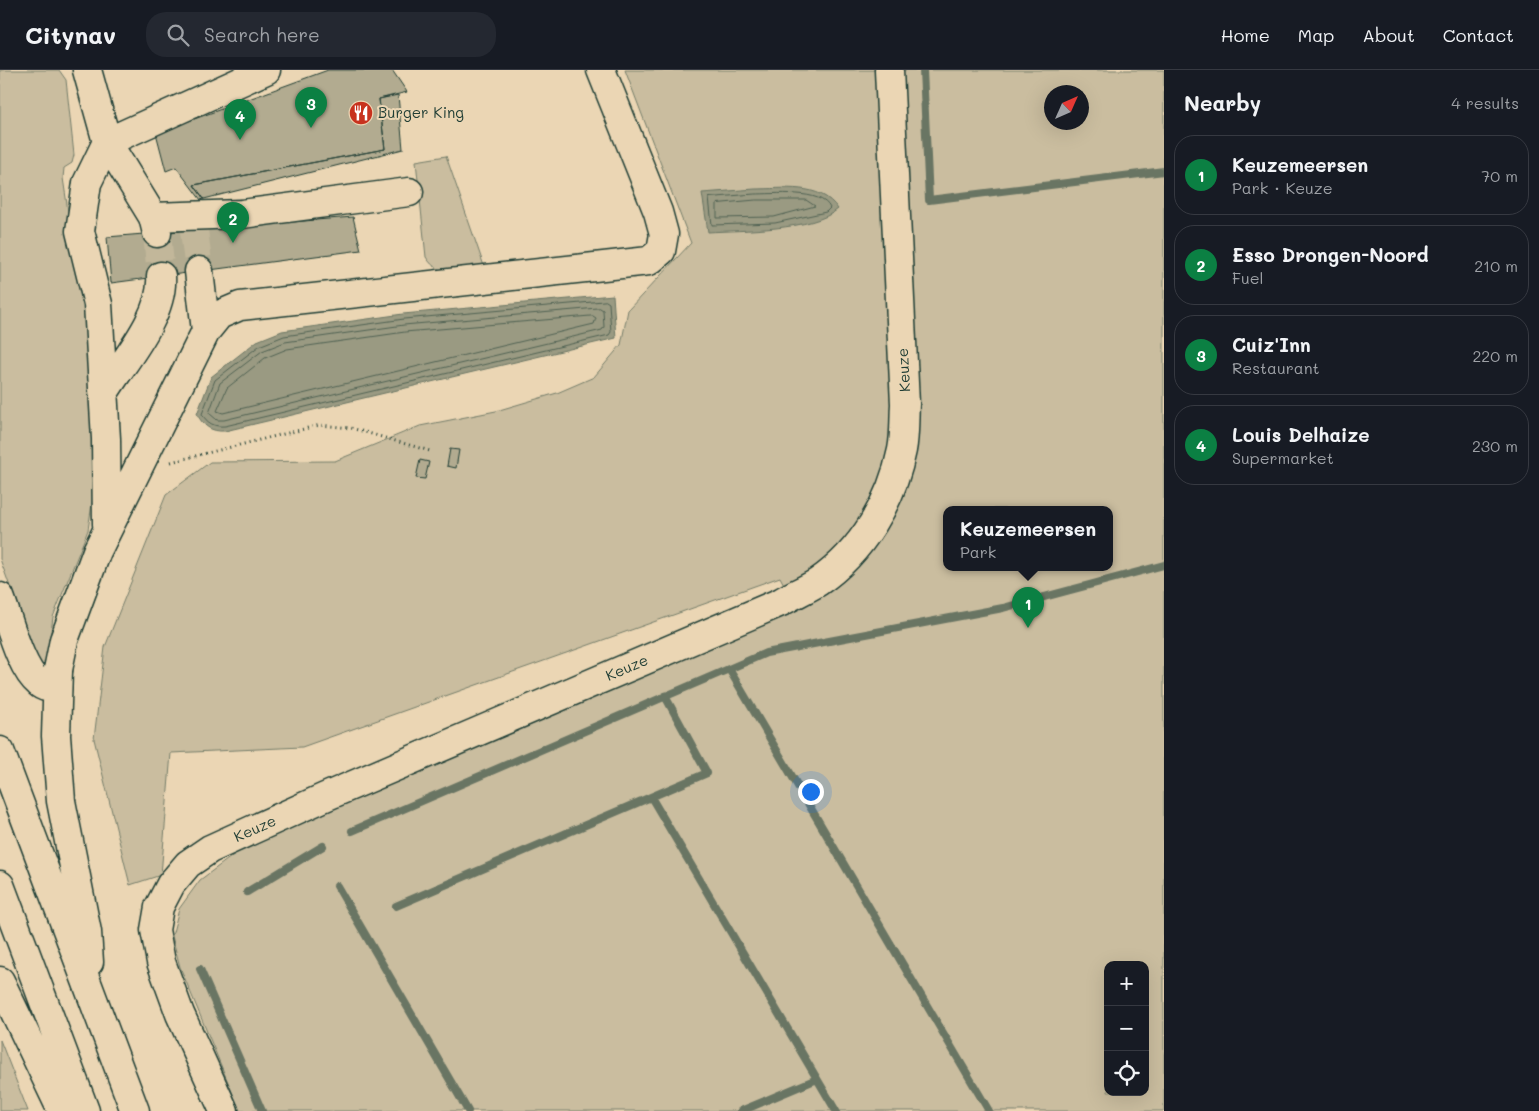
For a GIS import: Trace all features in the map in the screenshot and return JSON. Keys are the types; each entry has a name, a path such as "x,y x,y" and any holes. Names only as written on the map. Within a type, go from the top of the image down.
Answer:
{"main road":[{"path":"87,70 107,142 155,225 193,223 242,214 409,192"},
{"path":"108,528 104,393 98,304 80,231 87,183 107,142 266,70"},
{"path":"90,991 87,932 61,800 56,736 58,679 64,640 108,528 206,330 219,315 240,306 649,261 661,251 664,234 658,212 601,70"},
{"name":"Keuze","path":"224,1111 180,1014 161,962 155,930 159,907 171,884 188,864 210,849 325,797 781,602 818,581 848,557 869,530 891,491 902,449 906,404 889,70"},
{"path":"199,272 206,330"},
{"path":"104,393 155,312 162,288 161,276"},
{"path":"0,597 25,665 32,676 40,684 58,679"},
{"path":"0,751 135,1111"},
{"path":"0,885 85,1111"},
{"path":"0,981 62,1111"}],"path":[{"path":"136,471 320,425 351,428 430,451"}],"shaded area":[{"path":"0,70 59,70 66,80 74,155 72,163 64,168 63,178 81,298 86,307 98,463 88,530 53,617 46,669 37,668 0,559"},
{"path":"625,70 1164,70 1164,1111 240,1111 180,967 172,936 179,909 200,880 247,845 797,609 780,577 302,747 171,753 161,875 130,885 94,739 105,647 166,495 210,462 335,461 420,426 496,411 557,393 594,377 621,345 628,310 691,243"},
{"path":"446,156 484,266 452,272 444,271 438,269 426,257 416,161"},
{"path":"0,1040 28,1111 0,1111"}],"water":[{"path":"789,188 811,191 821,194 830,200 838,209 812,222 757,230 708,232 702,193"},
{"path":"613,295 616,338 225,431 208,427 197,414 211,377 257,341 282,331 403,314"}],"building":[{"path":"328,70 392,70 407,92 379,99 385,149 194,185 204,199 201,200 176,167 166,171 156,133"},
{"path":"398,95 403,149 204,199 194,185 385,149 379,99"},
{"path":"353,217 361,250 111,283 107,237"},
{"path":"450,449 459,450 456,468 447,466"},
{"path":"420,460 429,462 425,479 416,478"}],"waterway":[{"path":"923,70 929,200 1164,171"},
{"path":"352,831 766,653 1003,608 1164,565"},
{"path":"729,669 989,1111"},
{"path":"396,906 707,773 665,696"},
{"path":"651,797 836,1111"},
{"path":"247,892 323,846"},
{"path":"337,886 468,1111"},
{"path":"200,969 262,1111"},
{"path":"741,1111 817,1079"}],"tunnel":[{"path":"194,230 199,271"},
{"path":"157,233 161,276"}],"place":[{"name":"Burger King","path":"361,113"},
{"name":"Cuiz'Inn","path":"311,128"},
{"name":"Louis Delhaize","path":"240,140"},
{"name":"Esso Drongen-Noord","path":"233,243"},
{"name":"Keuzemeersen","path":"1028,628"}]}
